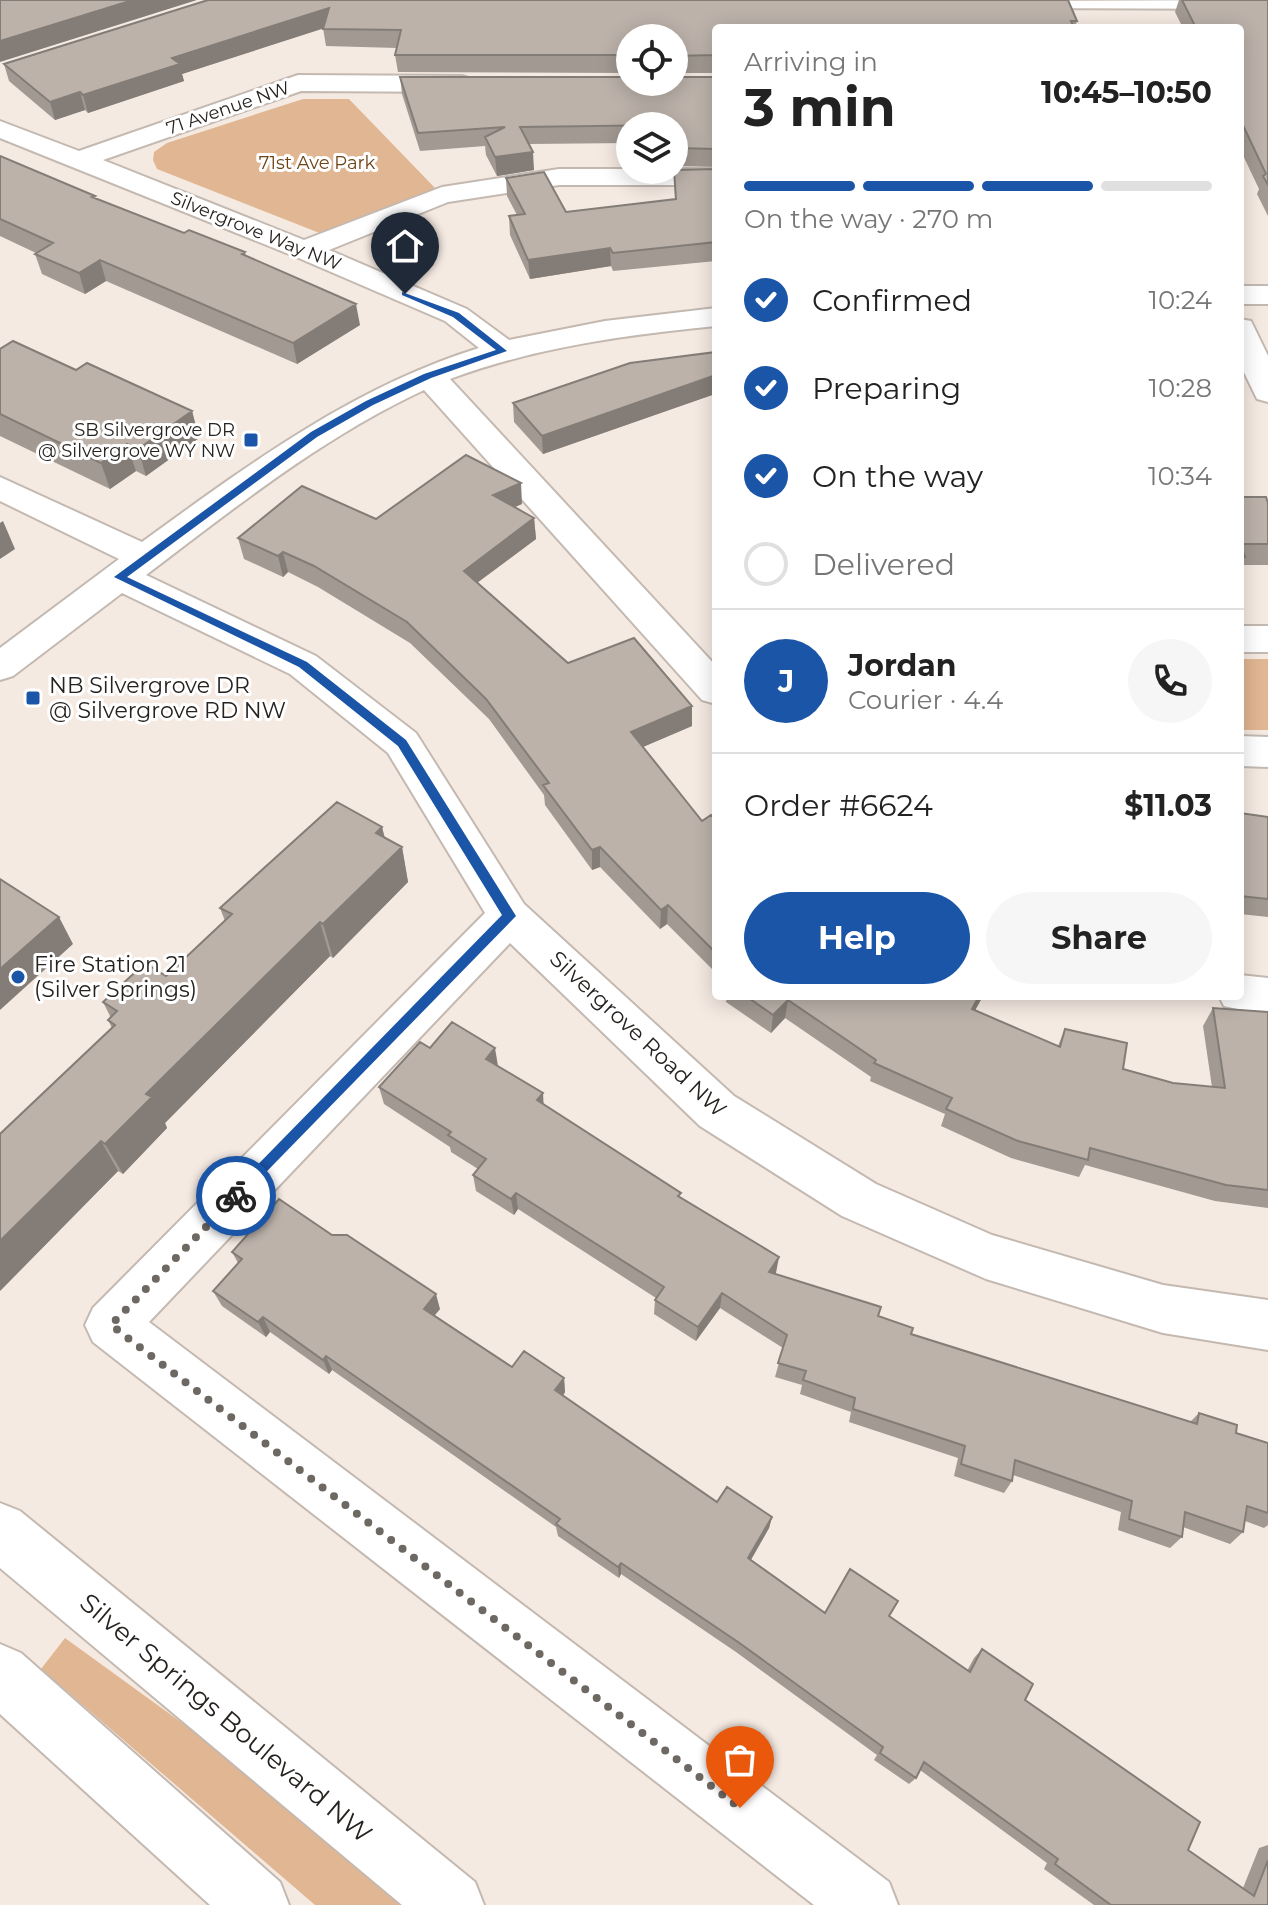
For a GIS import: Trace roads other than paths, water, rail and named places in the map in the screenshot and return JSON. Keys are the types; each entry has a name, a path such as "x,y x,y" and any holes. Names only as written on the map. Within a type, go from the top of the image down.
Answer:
{"street":[{"path":"980,1 1268,2"},
{"path":"1108,1 1117,24"},
{"name":"71 Avenue NW","path":"81,159 298,83 484,84"},
{"name":"Silvergrove Way NW","path":"0,129 81,159 456,315 503,351"},
{"path":"304,250 442,195 559,177 712,177"},
{"path":"1244,295 1268,295"},
{"path":"0,667 314,435 369,403 428,376 503,351 619,326 712,317"},
{"path":"1244,337 1268,392"},
{"path":"428,376 455,401 712,686"},
{"name":"Silvergrove Road NW","path":"0,488 303,665 402,743 509,916 717,1111 859,1200 986,1256 1163,1309 1268,1325"},
{"path":"1244,639 1268,639"},
{"path":"1244,751 1268,752"},
{"path":"509,916 111,1325 866,1905"},
{"path":"1244,994 1268,997"},
{"name":"Silver Springs Boulevard NW","path":"0,1531 452,1905"},
{"path":"0,1674 257,1905"}],"place":[{"name":"SB Silvergrove DR @ Silvergrove WY NW","path":"251,440"},
{"name":"NB Silvergrove DR @ Silvergrove RD NW","path":"33,698"},
{"name":"Fire Station 21 (Silver Springs)","path":"18,977"}],"park label":[{"name":"71st Ave Park","path":"317,163"}]}
